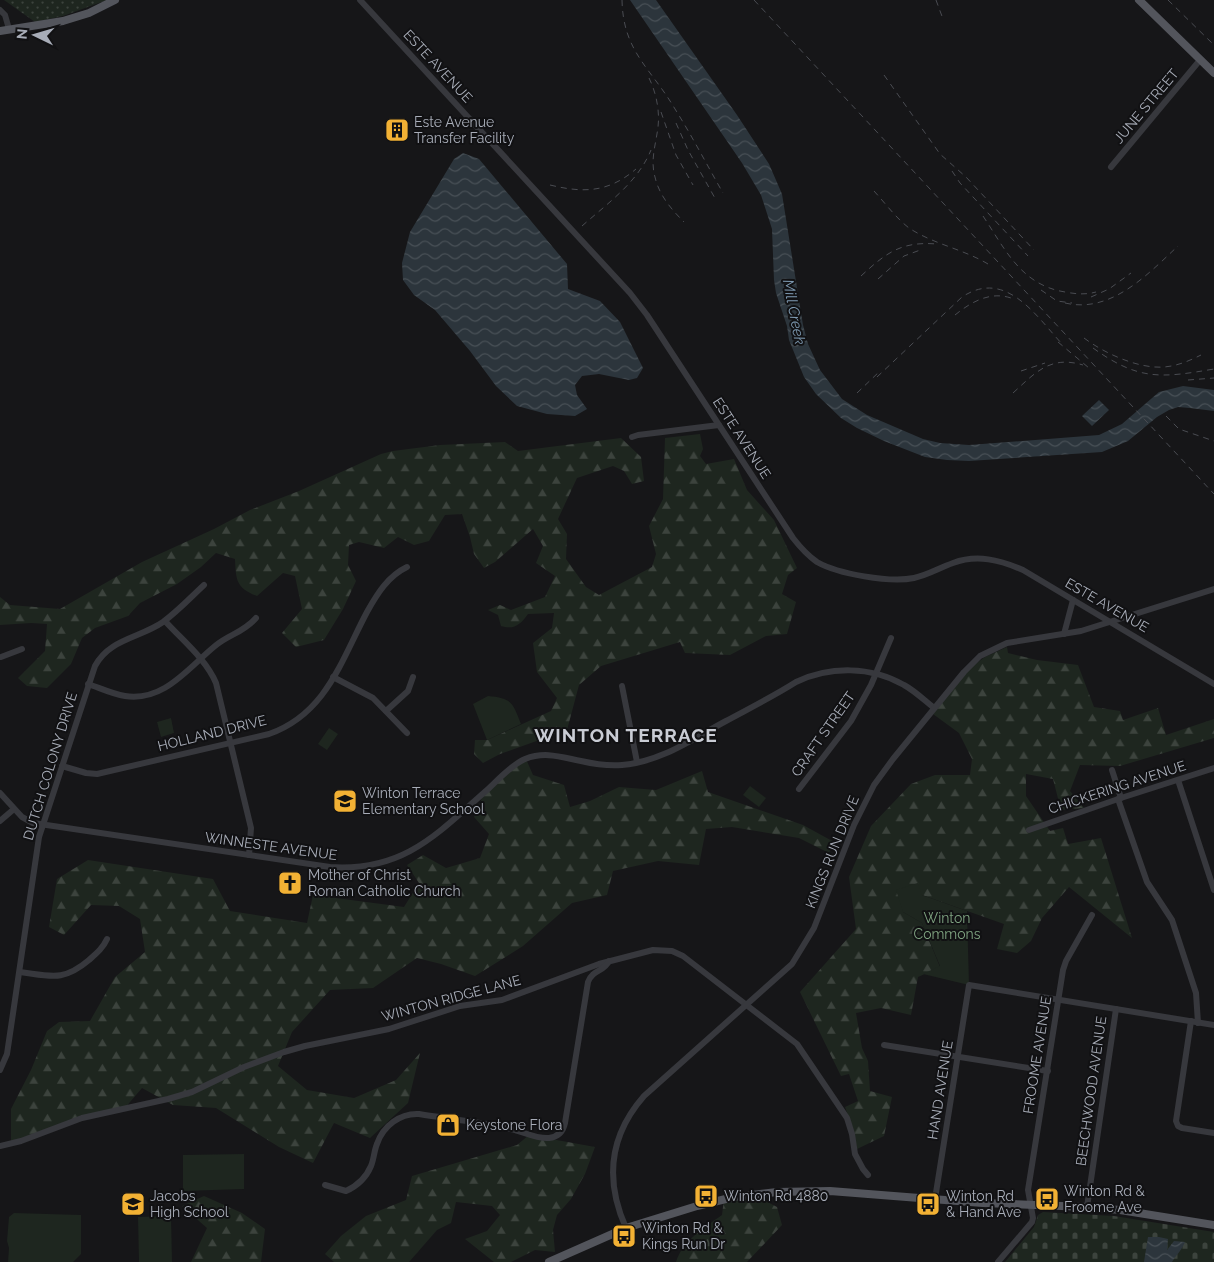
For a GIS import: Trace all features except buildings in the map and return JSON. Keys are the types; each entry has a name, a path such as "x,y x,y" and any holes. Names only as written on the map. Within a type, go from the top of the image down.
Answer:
{"main road":[{"path":"0,31 63,21 89,13 115,0"},
{"path":"1139,0 1214,73"},
{"path":"549,1262 626,1228 715,1201 777,1192 830,1191 1086,1207 1120,1210 1214,1225"}],"street":[{"name":"ESTE AVENUE","path":"360,0 630,293 647,315 796,542 810,556 826,566 854,574 899,580 925,575 950,564 966,560 997,560 1022,570 1214,684"},
{"path":"0,10 6,15 9,29"},
{"name":"JUNE STREET","path":"1111,168 1200,60"},
{"path":"632,437 638,434 719,425"},
{"name":"HOLLAND DRIVE","path":"62,766 97,774 269,734 296,721 318,701 333,677 376,595 395,575 407,568"},
{"name":"DUTCH COLONY DRIVE","path":"0,1070 7,1054 39,837 88,684 98,660 116,644 145,633 164,621 204,585"},
{"name":"KINGS RUN DRIVE","path":"626,1228 616,1201 613,1172 616,1147 624,1125 644,1096 789,967 804,946 820,915 854,825 874,785 964,672 980,656 988,651 1017,641 1064,634 1112,622 1214,589"},
{"path":"1064,634 1073,600"},
{"path":"88,684 120,695 148,696 170,686 218,644 247,628 256,618"},
{"path":"164,621 200,659 216,683 251,828 249,855"},
{"name":"CRAFT STREET","path":"799,789 851,721 866,696 890,638"},
{"path":"0,659 22,649"},
{"name":"WINNESTE AVENUE","path":"0,792 26,820 43,825 336,868 352,868 376,864 403,856 424,844 507,772 526,759 549,755 601,764 620,765 637,762 667,753 806,678 840,670 876,674 905,686 934,708"},
{"path":"333,677 373,698 407,734"},
{"path":"386,711 408,690 413,677"},
{"path":"622,686 637,762"},
{"name":"CHICKERING AVENUE","path":"1029,830 1214,768"},
{"path":"1112,770 1147,882 1172,920 1196,993 1195,1022 1176,1121 1178,1126 1182,1128 1214,1133"},
{"path":"1178,780 1214,890"},
{"path":"0,821 14,809"},
{"name":"FROOME AVENUE","path":"998,1262 1032,1222 1034,1214 1028,1190 1064,966 1092,915"},
{"path":"20,972 51,976 68,974 79,968 103,948 107,939"},
{"name":"WINTON RIDGE LANE","path":"0,1146 20,1141 82,1118 192,1092 244,1067 288,1051 390,1029 460,1006 502,1000 609,961 653,950 672,951 683,956 792,1038 804,1052 847,1118 856,1154 868,1175"},
{"path":"325,1185 346,1191 358,1184 368,1172 377,1142 396,1120 406,1115 419,1114 513,1129 538,1137 549,1138 558,1136 565,1123 588,982 592,974 605,968 609,961"},
{"name":"HAND AVENUE","path":"935,1199 969,985 1058,1000"},
{"path":"1058,1000 1214,1025"},
{"name":"BEECHWOOD AVENUE","path":"1086,1207 1116,1009"},
{"path":"884,1045 1048,1071"}],"green space":[{"path":"4,0 107,0 63,16 35,22"},
{"path":"700,434 703,449 700,456 706,464 734,459 747,490 774,520 797,568 788,575 782,594 796,602 787,634 766,636 730,655 685,653 680,642 601,666 579,685 567,730 500,754 483,763 474,754 475,740 487,740 551,711 557,698 537,672 533,643 552,628 554,613 528,614 519,624 510,627 501,626 498,615 488,610 500,605 511,610 545,597 555,576 536,563 543,546 533,529 495,562 484,568 474,554 462,514 445,515 429,541 414,545 398,537 384,548 359,542 349,545 348,565 356,581 343,609 324,640 296,647 282,633 302,609 295,576 283,573 257,596 245,590 238,582 235,559 216,553 201,567 177,584 140,603 128,616 95,628 82,638 71,664 47,688 27,686 18,678 45,651 47,624 0,625 0,597 10,605 60,609 142,562 214,529 250,510 299,491 381,454 440,445 505,442 518,451 621,438 641,457 644,481 632,484 624,471 613,466 577,478 558,519 567,534 566,559 586,587 599,595 652,567 656,554 649,526 663,499 665,438"},
{"path":"1007,647 1008,653 1037,660 1078,665 1094,707 1120,711 1123,720 1158,708 1166,735 1214,719 1214,738 1120,766 1080,765 1070,791 1084,808 1061,810 1053,779 1026,774 1026,796 1050,831 1063,828 1068,844 1101,838 1132,938 1069,887 1042,918 1031,941 1017,953 997,949 1004,924 922,895 903,912 922,923 940,967 918,977 911,1015 881,1008 856,1013 862,1048 868,1061 870,1091 892,1097 884,1136 857,1149 853,1128 845,1107 858,1101 849,1074 841,1076 800,992 856,929 849,877 871,826 911,784 935,775 970,775 972,759 959,733 933,714 971,667 985,657"},
{"path":"488,696 502,698 511,703 521,724 487,740 473,704"},
{"path":"171,718 174,733 161,737 157,722"},
{"path":"329,728 338,734 327,750 318,744"},
{"path":"526,759 533,775 564,785 570,807 590,801 619,787 656,790 702,771 708,792 803,825 834,842 829,853 799,838 732,827 706,829 699,865 658,861 613,871 607,895 572,903 523,946 475,976 417,958 373,988 330,990 292,1032 278,1066 307,1090 354,1098 396,1080 420,1053 408,1103 370,1138 334,1123 313,1163 279,1147 216,1108 173,1105 142,1088 124,1109 82,1118 11,1143 11,1109 31,1070 47,1031 59,1022 90,1021 115,977 145,952 140,919 119,906 91,905 64,935 49,927 57,879 88,860 213,879 230,911 307,923 313,895 404,907 419,883 407,865 423,855 446,868 480,858 489,834 474,817 484,793"},
{"path":"750,786 766,798 759,807 743,795"},
{"name":"Winton Commons","path":"918,883 922,895 967,911 969,985 923,974 940,966 922,923 903,912 896,890"},
{"path":"529,1135 595,1147 585,1174 571,1199 557,1215 553,1230 555,1252 535,1250 511,1262 494,1262 465,1239 487,1231 500,1215 492,1206 456,1202 451,1223 437,1230 409,1262 334,1262 325,1254 341,1236 366,1216 406,1200 412,1176 517,1145"},
{"path":"244,1154 244,1189 183,1191 183,1155"},
{"path":"754,1195 777,1207 782,1225 747,1262 676,1262 679,1254 689,1241 722,1215 724,1199"},
{"path":"204,1196 242,1213 265,1229 261,1262 191,1262 207,1228 182,1206"},
{"path":"1043,1212 1114,1216 1214,1232 1214,1262 1005,1262 1034,1227 1038,1215"},
{"path":"14,1213 81,1215 81,1254 73,1262 8,1262 9,1217"},
{"path":"171,1216 172,1262 139,1262 138,1217"}],"water":[{"name":"Mill Creek","path":"630,0 656,0 769,164 782,194 803,325 808,344 820,370 842,399 867,415 923,439 940,443 969,445 1099,435 1122,424 1159,392 1183,386 1214,390 1214,411 1178,407 1169,410 1157,417 1128,441 1102,452 969,461 925,457 884,441 841,418 816,394 804,377 789,340 774,280 772,229 761,195 742,163"},
{"path":"463,153 479,159 567,264 568,289 600,301 620,322 643,368 637,378 629,380 599,374 582,376 575,385 577,395 587,409 575,416 547,414 517,406 496,386 470,351 435,310 414,295 403,280 402,263 410,232 454,159"},
{"path":"1099,400 1109,410 1092,426 1082,416"},
{"path":"1148,1237 1168,1239 1167,1250 1174,1241 1185,1242 1172,1262 1144,1262"}],"railway":[{"path":"622,0 627,33 633,47 681,119 723,193"},
{"path":"754,0 1214,494"},
{"path":"936,0 943,19"},
{"path":"1168,0 1214,45"},
{"path":"884,75 940,154 966,177 1034,250"},
{"path":"649,78 654,89 658,108 658,127 653,158 655,177 659,190 666,201 684,222"},
{"path":"661,112 676,155 693,185"},
{"path":"676,123 688,150 716,200"},
{"path":"582,226 630,182 645,162 651,150"},
{"path":"550,185 584,190 595,189 615,183 636,169"},
{"path":"952,171 960,183 1028,256"},
{"path":"874,191 895,215 918,234 988,264"},
{"path":"983,216 1007,253 1026,274 1037,282 1069,293 1084,294 1096,292"},
{"path":"861,276 878,261 895,250 913,244 937,244"},
{"path":"1065,303 1082,305 1098,303 1113,297 1141,279 1178,246"},
{"path":"878,279 904,256 923,249"},
{"path":"1091,297 1109,289 1131,273"},
{"path":"877,377 962,297 978,290 993,288 1019,299 1031,309 1063,345"},
{"path":"1041,290 1057,301 1072,303"},
{"path":"955,315 981,299 996,296 1011,298"},
{"path":"1084,338 1122,359 1154,367 1183,363 1201,355"},
{"path":"1058,342 1089,368"},
{"path":"1093,348 1109,359 1138,372 1165,375 1214,369"},
{"path":"1013,393 1036,373 1052,364 1061,362 1083,365"},
{"path":"1021,371 1045,363"},
{"path":"857,393 880,371"},
{"path":"1188,380 1214,378"},
{"path":"1166,416 1179,429 1214,441"}],"place":[{"name":"Este Avenue Transfer Facility","path":"397,130"},
{"name":"Winton Terrace Elementary School","path":"345,801"},
{"name":"Mother of Christ Roman Catholic Church","path":"290,883"},
{"name":"Keystone Flora","path":"448,1125"},
{"name":"Winton Rd 4880","path":"706,1196"},
{"name":"Winton Rd & Froome Ave","path":"1047,1199"},
{"name":"Jacobs High School","path":"133,1204"},
{"name":"Winton Rd & Hand Ave","path":"928,1204"},
{"name":"Winton Rd & Kings Run Dr","path":"624,1236"}],"district":[{"name":"WINTON TERRACE","path":"626,735"}]}
